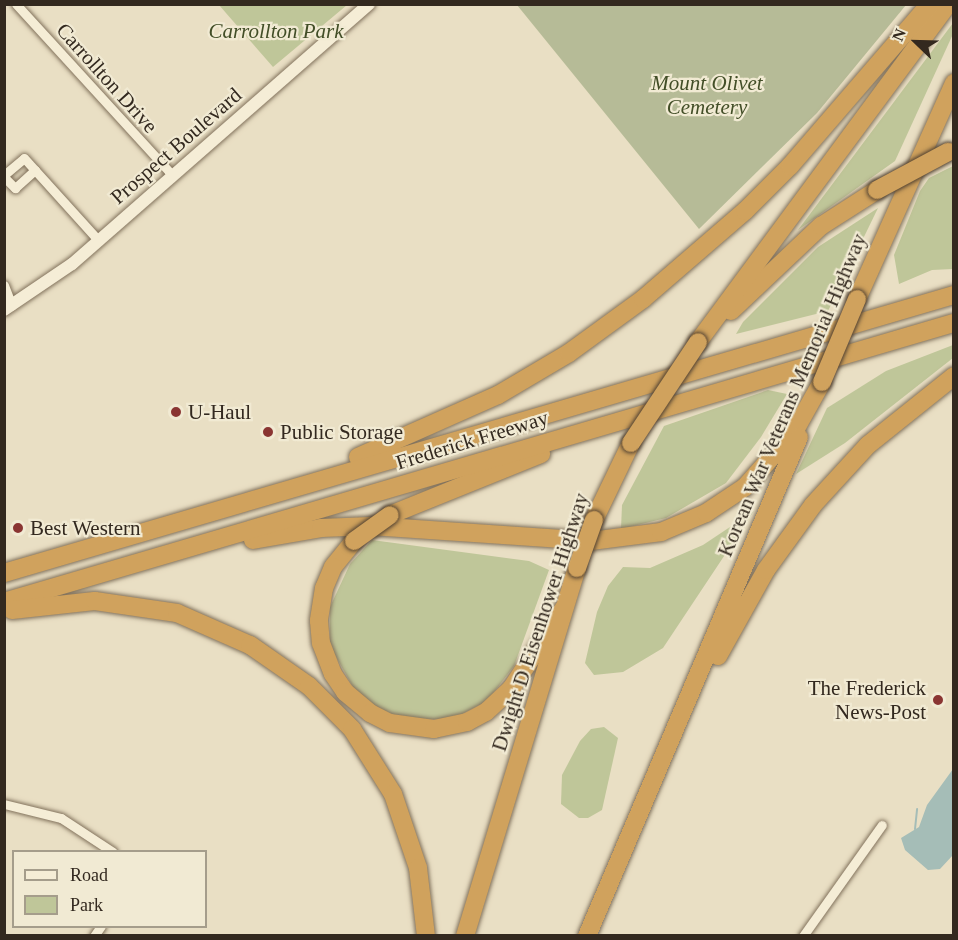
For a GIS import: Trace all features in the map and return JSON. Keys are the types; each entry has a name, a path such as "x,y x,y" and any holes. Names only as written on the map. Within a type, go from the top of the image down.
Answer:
{"highway":[{"path":"254,498 459,414 532,375 604,329 686,265 746,211 826,127 930,4"},
{"path":"698,342 948,4"},
{"name":"Korean War Veterans Memorial Highway","path":"676,727 857,299 954,83"},
{"path":"698,342 821,226 877,190 951,151"},
{"name":"Frederick Freeway","path":"4,573 954,295"},
{"name":"Frederick Freeway","path":"4,602 682,401 954,323"},
{"name":"Dwight D Eisenhower Highway","path":"465,936 564,608 594,520 631,443 698,342"},
{"path":"587,936 676,727 766,570 813,505 868,445 954,376"},
{"path":"62,586 259,538 321,528 371,526 591,541 661,532 706,513 745,487 794,432 822,382"},
{"path":"564,608 511,689 486,712 466,722 434,729 390,723 370,714 345,692 333,674 321,643 320,610 324,588 333,567 354,542 390,515 682,401"},
{"path":"4,611 96,601 156,608 188,617 250,645 279,663 323,699 352,729 386,780 409,833 421,885 426,936"},
{"path":"4,621 38,612 94,607 188,617"}],"street":[{"name":"Carrollton Drive","path":"16,4 171,175"},
{"name":"Prospect Boulevard","path":"8,308 72,264 369,4"},
{"path":"35,170 15,188 4,176 24,158 35,170 98,240"},
{"path":"4,285 8,308"},
{"path":"4,804 62,818 110,850"},
{"path":"803,936 882,825"}],"green space":[{"name":"Carrollton Park","path":"219,5 347,5 273,67"},
{"name":"Mount Olivet Cemetery","path":"517,5 906,5 817,113 699,229"},
{"path":"953,23 953,34 895,161 798,230"},
{"path":"953,166 953,269 932,270 899,284 894,255 920,191 929,178"},
{"path":"878,208 828,311 736,334 743,322 818,247"},
{"path":"953,345 953,358 845,443 796,474 827,408 886,371"},
{"path":"768,390 787,394 761,437 726,483 666,518 621,529 622,505 664,426"},
{"path":"754,511 663,648 623,672 594,675 585,663 597,612 608,586 623,567 650,568 703,545"},
{"path":"372,540 529,561 549,570 514,666 487,701 452,719 404,719 374,706 353,687 330,646 330,607 350,564"},
{"path":"604,727 618,738 602,810 588,818 579,818 561,804 562,775 580,741 591,729"}],"water":[{"path":"953,769 953,855 940,869 928,870 905,850 901,838 919,827 927,805"}],"waterway":[{"path":"915,829 917,809"}],"place":[{"name":"U-Haul","path":"176,412"},
{"name":"Public Storage","path":"268,432"},
{"name":"Best Western","path":"18,528"},
{"name":"The Frederick News-Post","path":"938,700"}]}
